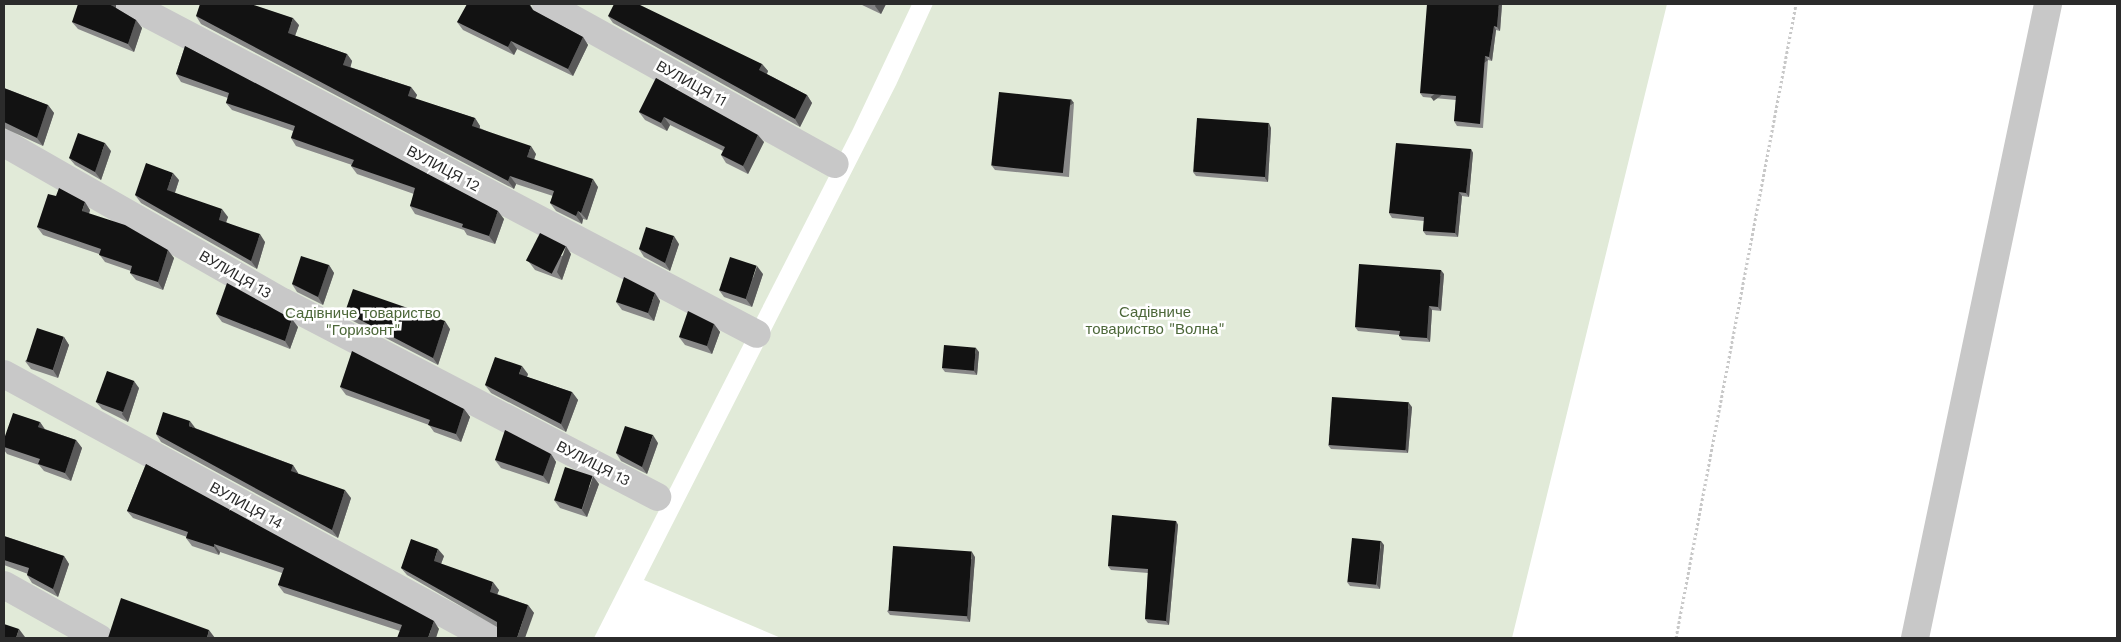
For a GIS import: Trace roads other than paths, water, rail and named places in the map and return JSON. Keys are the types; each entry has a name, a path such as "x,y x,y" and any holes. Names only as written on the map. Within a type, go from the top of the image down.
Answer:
{"street":[{"name":"ВУЛИЦЯ 12","path":"129,4 757,334"},
{"name":"ВУЛИЦЯ 11","path":"546,4 835,164"},
{"path":"1915,638 2048,4"},
{"name":"ВУЛИЦЯ 13","path":"4,143 283,302 657,497"},
{"name":"ВУЛИЦЯ 14","path":"4,374 489,638"},
{"path":"4,585 99,638"}],"park label":[{"name":"Садівниче товариство \"Волна\"","path":"1155,320"},
{"name":"Садівниче товариство \"Горизонт\"","path":"363,322"}]}
